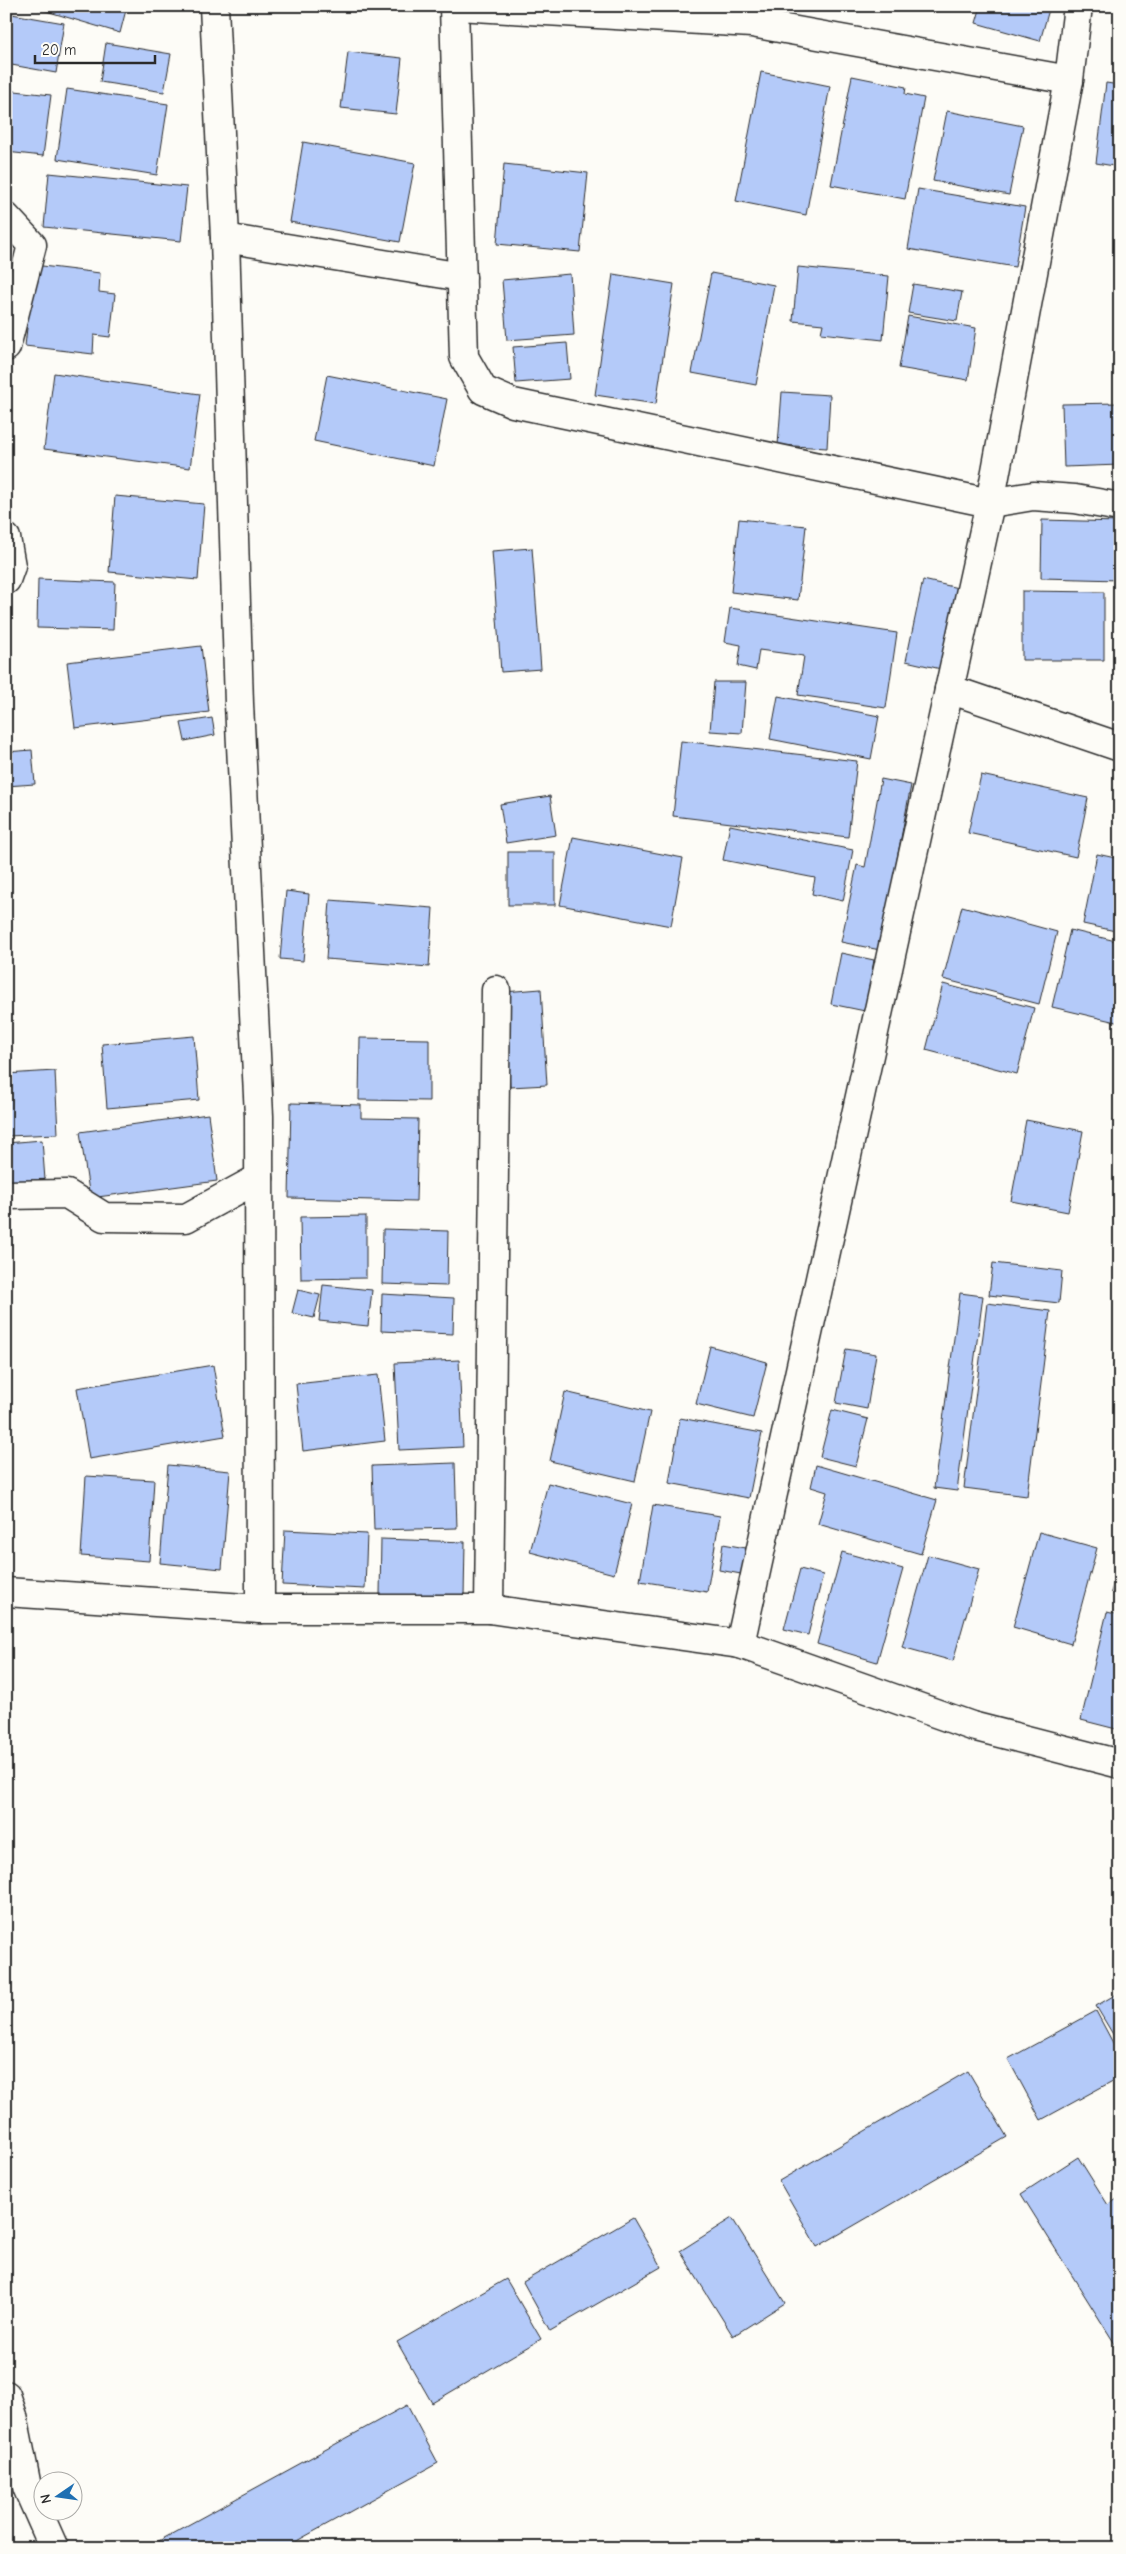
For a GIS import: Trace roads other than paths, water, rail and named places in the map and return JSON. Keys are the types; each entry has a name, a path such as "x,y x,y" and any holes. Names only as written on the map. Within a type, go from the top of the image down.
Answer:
{"street":[{"path":"214,6 225,238 239,704 259,1116 260,1609"},
{"path":"1069,80 752,23 456,6 464,357 483,390 513,403 990,503 1033,496 1075,499 1120,507"},
{"path":"740,1644 990,503 1069,80 1078,6"},
{"path":"6,217 32,245 6,347"},
{"path":"225,238 462,277"},
{"path":"6,538 11,566 6,580"},
{"path":"948,689 1120,747"},
{"path":"490,1609 496,990"},
{"path":"6,1195 67,1194 104,1217 186,1218 259,1178"},
{"path":"6,1592 260,1609 490,1609 740,1644 972,1726 1120,1764"},
{"path":"6,2395 13,2416 27,2487 54,2548"}]}
